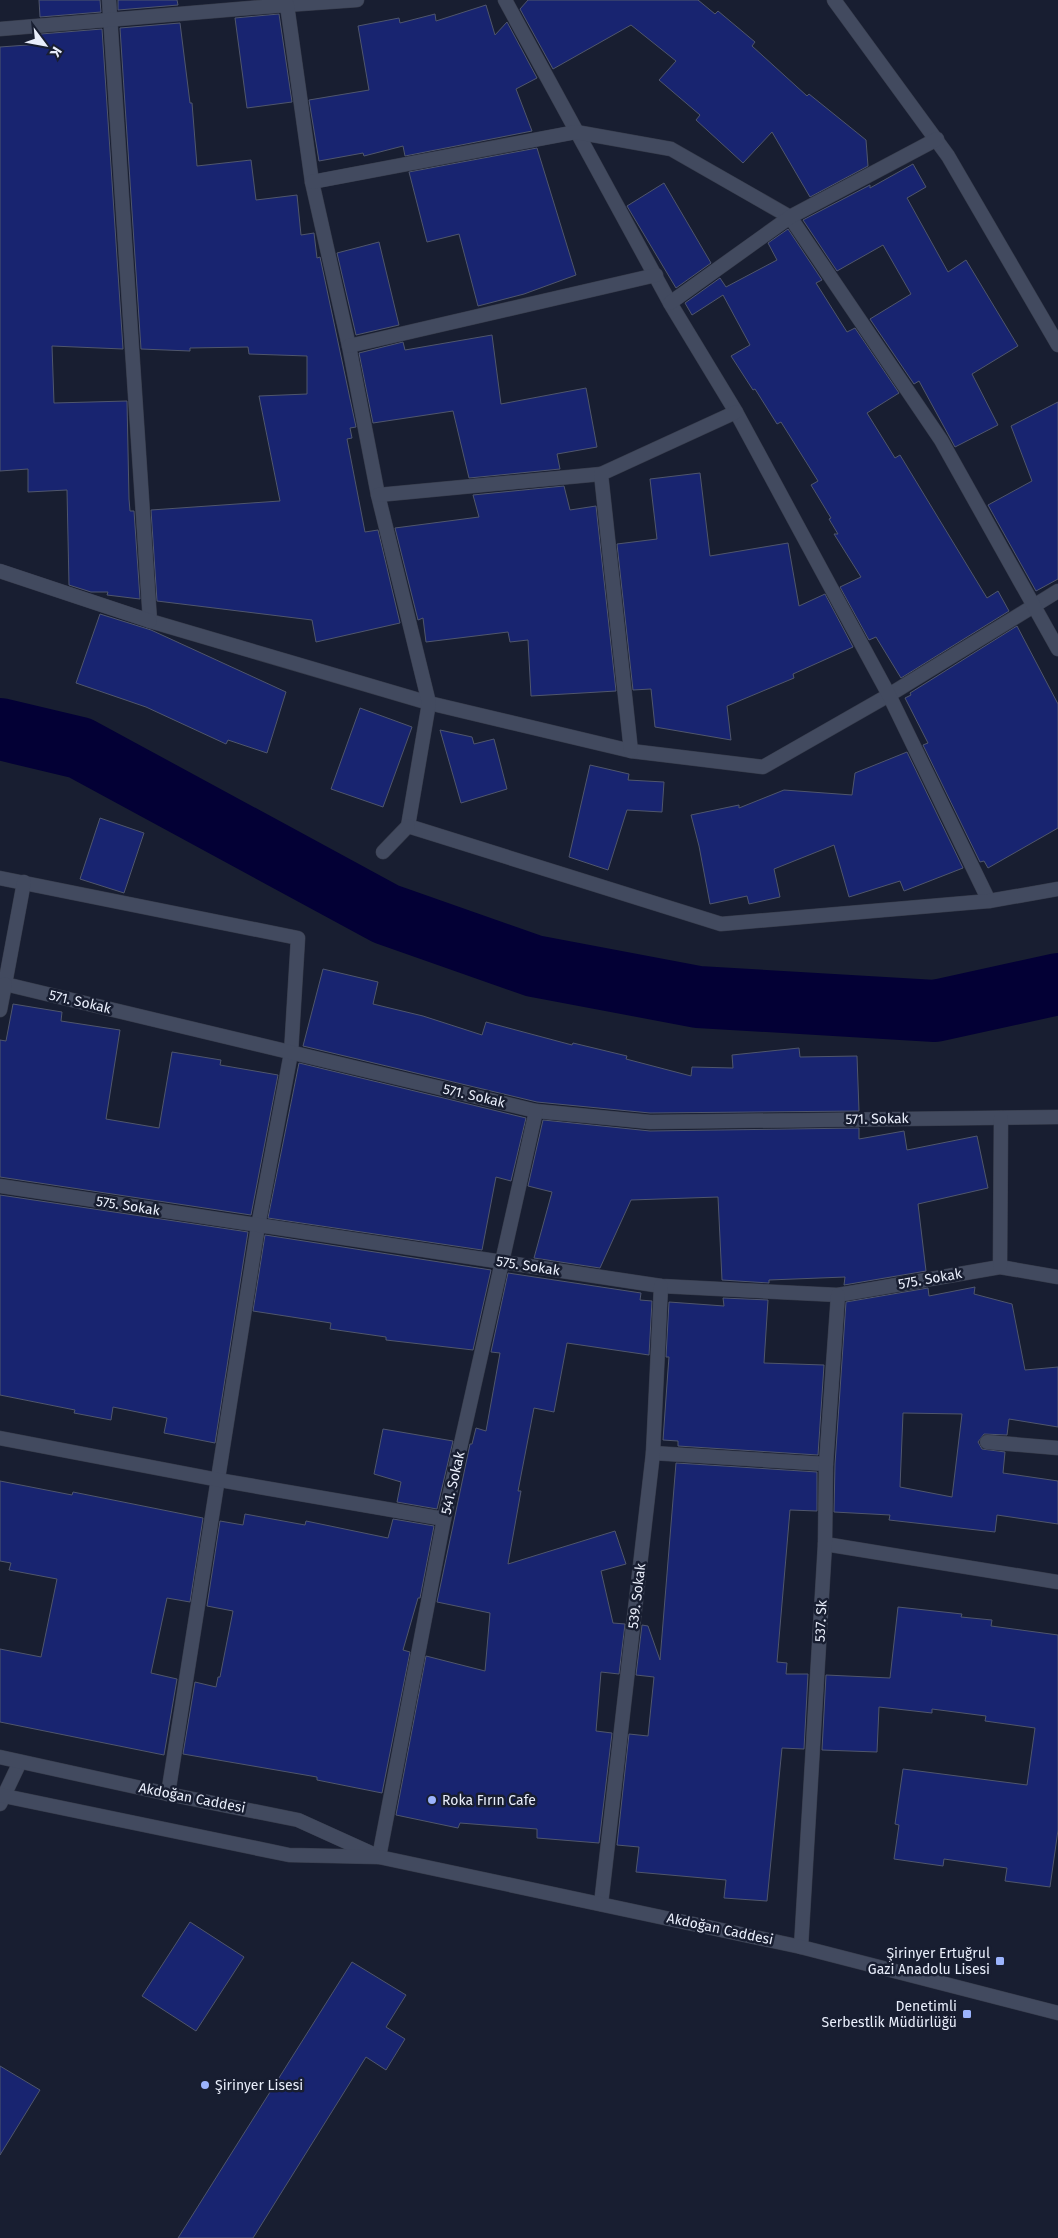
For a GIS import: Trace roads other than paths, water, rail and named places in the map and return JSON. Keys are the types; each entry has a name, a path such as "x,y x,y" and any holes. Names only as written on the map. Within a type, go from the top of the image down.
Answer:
{"street":[{"path":"109,0 150,621"},
{"path":"0,30 357,0"},
{"path":"505,0 670,303 736,412 889,695 989,901"},
{"path":"834,0 937,139 1058,345"},
{"path":"287,5 312,182 349,346 378,495 429,703 408,826 382,852"},
{"path":"312,182 576,132 671,149 790,217 941,440 1058,648"},
{"path":"670,303 790,217 937,139"},
{"path":"349,346 656,275"},
{"path":"378,495 601,474 736,412"},
{"path":"601,474 631,751"},
{"path":"0,571 150,621 429,703 631,751 763,767 889,695 1058,591"},
{"path":"408,826 721,924 989,901 1058,889"},
{"path":"0,878 298,938 292,1053 258,1226 168,1794"},
{"path":"0,1010 24,882"},
{"name":"571. Sokak","path":"5,984 536,1111 650,1122 1058,1117"},
{"name":"541. Sokak","path":"379,1857 444,1519 536,1111"},
{"path":"1000,1267 1001,1118"},
{"name":"575. Sokak","path":"0,1186 661,1286 838,1295 1000,1267 1058,1277"},
{"name":"539. Sokak","path":"601,1904 654,1453 661,1286"},
{"name":"537. Sk","path":"801,1947 825,1544 826,1464 838,1295"},
{"path":"0,1438 219,1480 444,1519"},
{"path":"987,1442 1058,1448"},
{"path":"654,1453 826,1464"},
{"path":"825,1544 1058,1582"},
{"name":"Akdoğan Caddesi","path":"0,1757 298,1820 379,1857"},
{"path":"2,1799 20,1762"},
{"name":"Akdoğan Caddesi","path":"2,1799 289,1855 379,1857 801,1947 1058,2013"}],"waterway":[{"path":"0,729 80,748 386,914 534,966 698,997 935,1011 1058,984"}],"place":[{"name":"Roka Fırın Cafe","path":"432,1800"},
{"name":"Şirinyer Ertuğrul Gazi Anadolu Lisesi","path":"1000,1961"},
{"name":"Denetimli Serbestlik Müdürlüğü","path":"967,2014"},
{"name":"Şirinyer Lisesi","path":"205,2085"}]}
